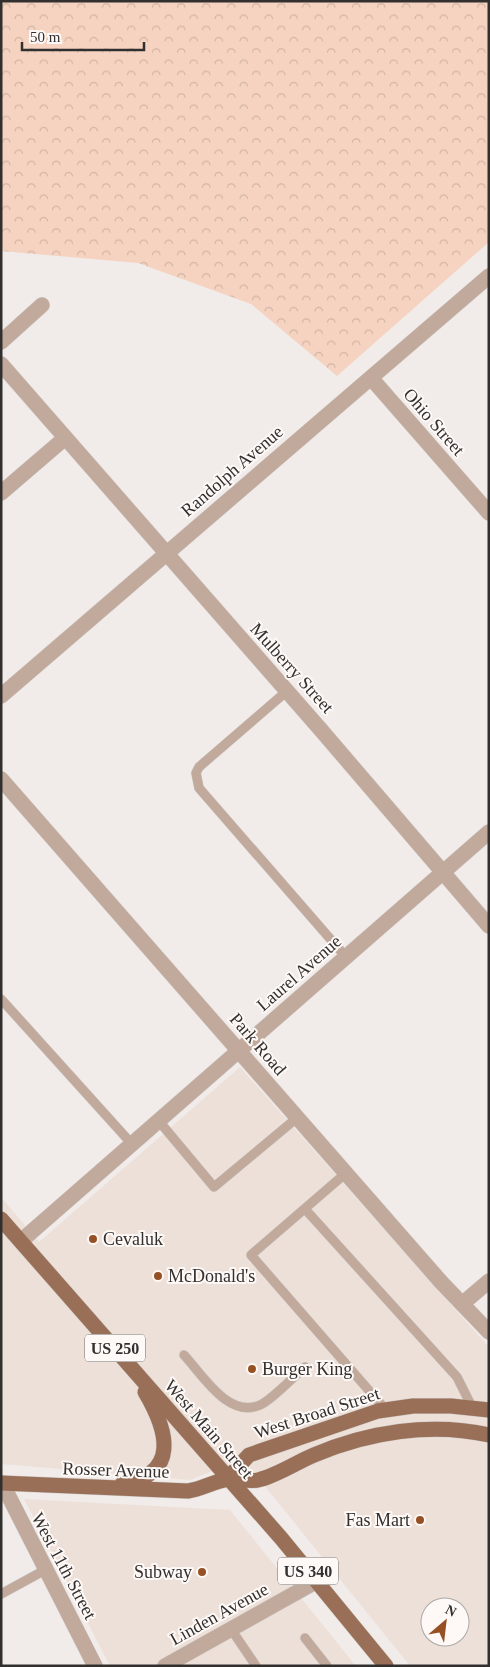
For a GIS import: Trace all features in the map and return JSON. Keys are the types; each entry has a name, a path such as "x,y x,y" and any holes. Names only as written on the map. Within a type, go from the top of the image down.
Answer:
{"main road":[{"name":"West Main Street","path":"1,1219 128,1362 317,1581 386,1666"},
{"path":"103,1487 132,1482 153,1472 162,1462 165,1450 164,1437 152,1403 128,1362"},
{"name":"West Broad Street","path":"227,1479 249,1455 352,1419 386,1410 412,1406 472,1407 489,1410"},
{"path":"227,1479 258,1480 316,1454 379,1436 409,1430 444,1429 489,1435"},
{"name":"Rosser Avenue","path":"1,1483 188,1491 201,1489 227,1479"}],"street":[{"name":"Randolph Avenue","path":"1,696 489,276"},
{"path":"1,342 42,305"},
{"name":"Mulberry Street","path":"1,364 165,554 287,691 489,926"},
{"name":"Ohio Street","path":"371,378 489,513"},
{"path":"1,493 65,438"},
{"name":"Park Road","path":"1,778 346,1173 489,1332"},
{"name":"Laurel Avenue","path":"21,1241 489,832"},
{"path":"462,1304 489,1281"},
{"name":"West 11th Street","path":"1,1483 95,1666"},
{"name":"Linden Avenue","path":"165,1666 317,1581"}],"lane":[{"path":"287,691 200,767 196,781 199,788 228,823 346,957"},
{"path":"1,999 131,1143"},
{"path":"158,1120 214,1187 298,1117"},
{"path":"346,1173 251,1255 386,1410"},
{"path":"305,1209 457,1377 472,1407"},
{"path":"184,1355 225,1400 245,1407 261,1405 305,1367"},
{"path":"1,1594 45,1570"},
{"path":"232,1629 256,1666"},
{"path":"305,1638 327,1666"}],"shaded area":[{"path":"240,1067 489,1347 489,1666 410,1666 243,1459 190,1480 1,1464 1,1197 39,1242"},
{"path":"24,1499 230,1510 356,1666 110,1666"}],"green space":[{"path":"1,1 489,1 489,242 337,376 251,304 138,263 1,251"}],"place":[{"name":"Cevaluk","path":"93,1239"},
{"name":"McDonald's","path":"158,1276"},
{"name":"Burger King","path":"252,1369"},
{"name":"Fas Mart","path":"420,1520"},
{"name":"Subway","path":"202,1572"}]}
